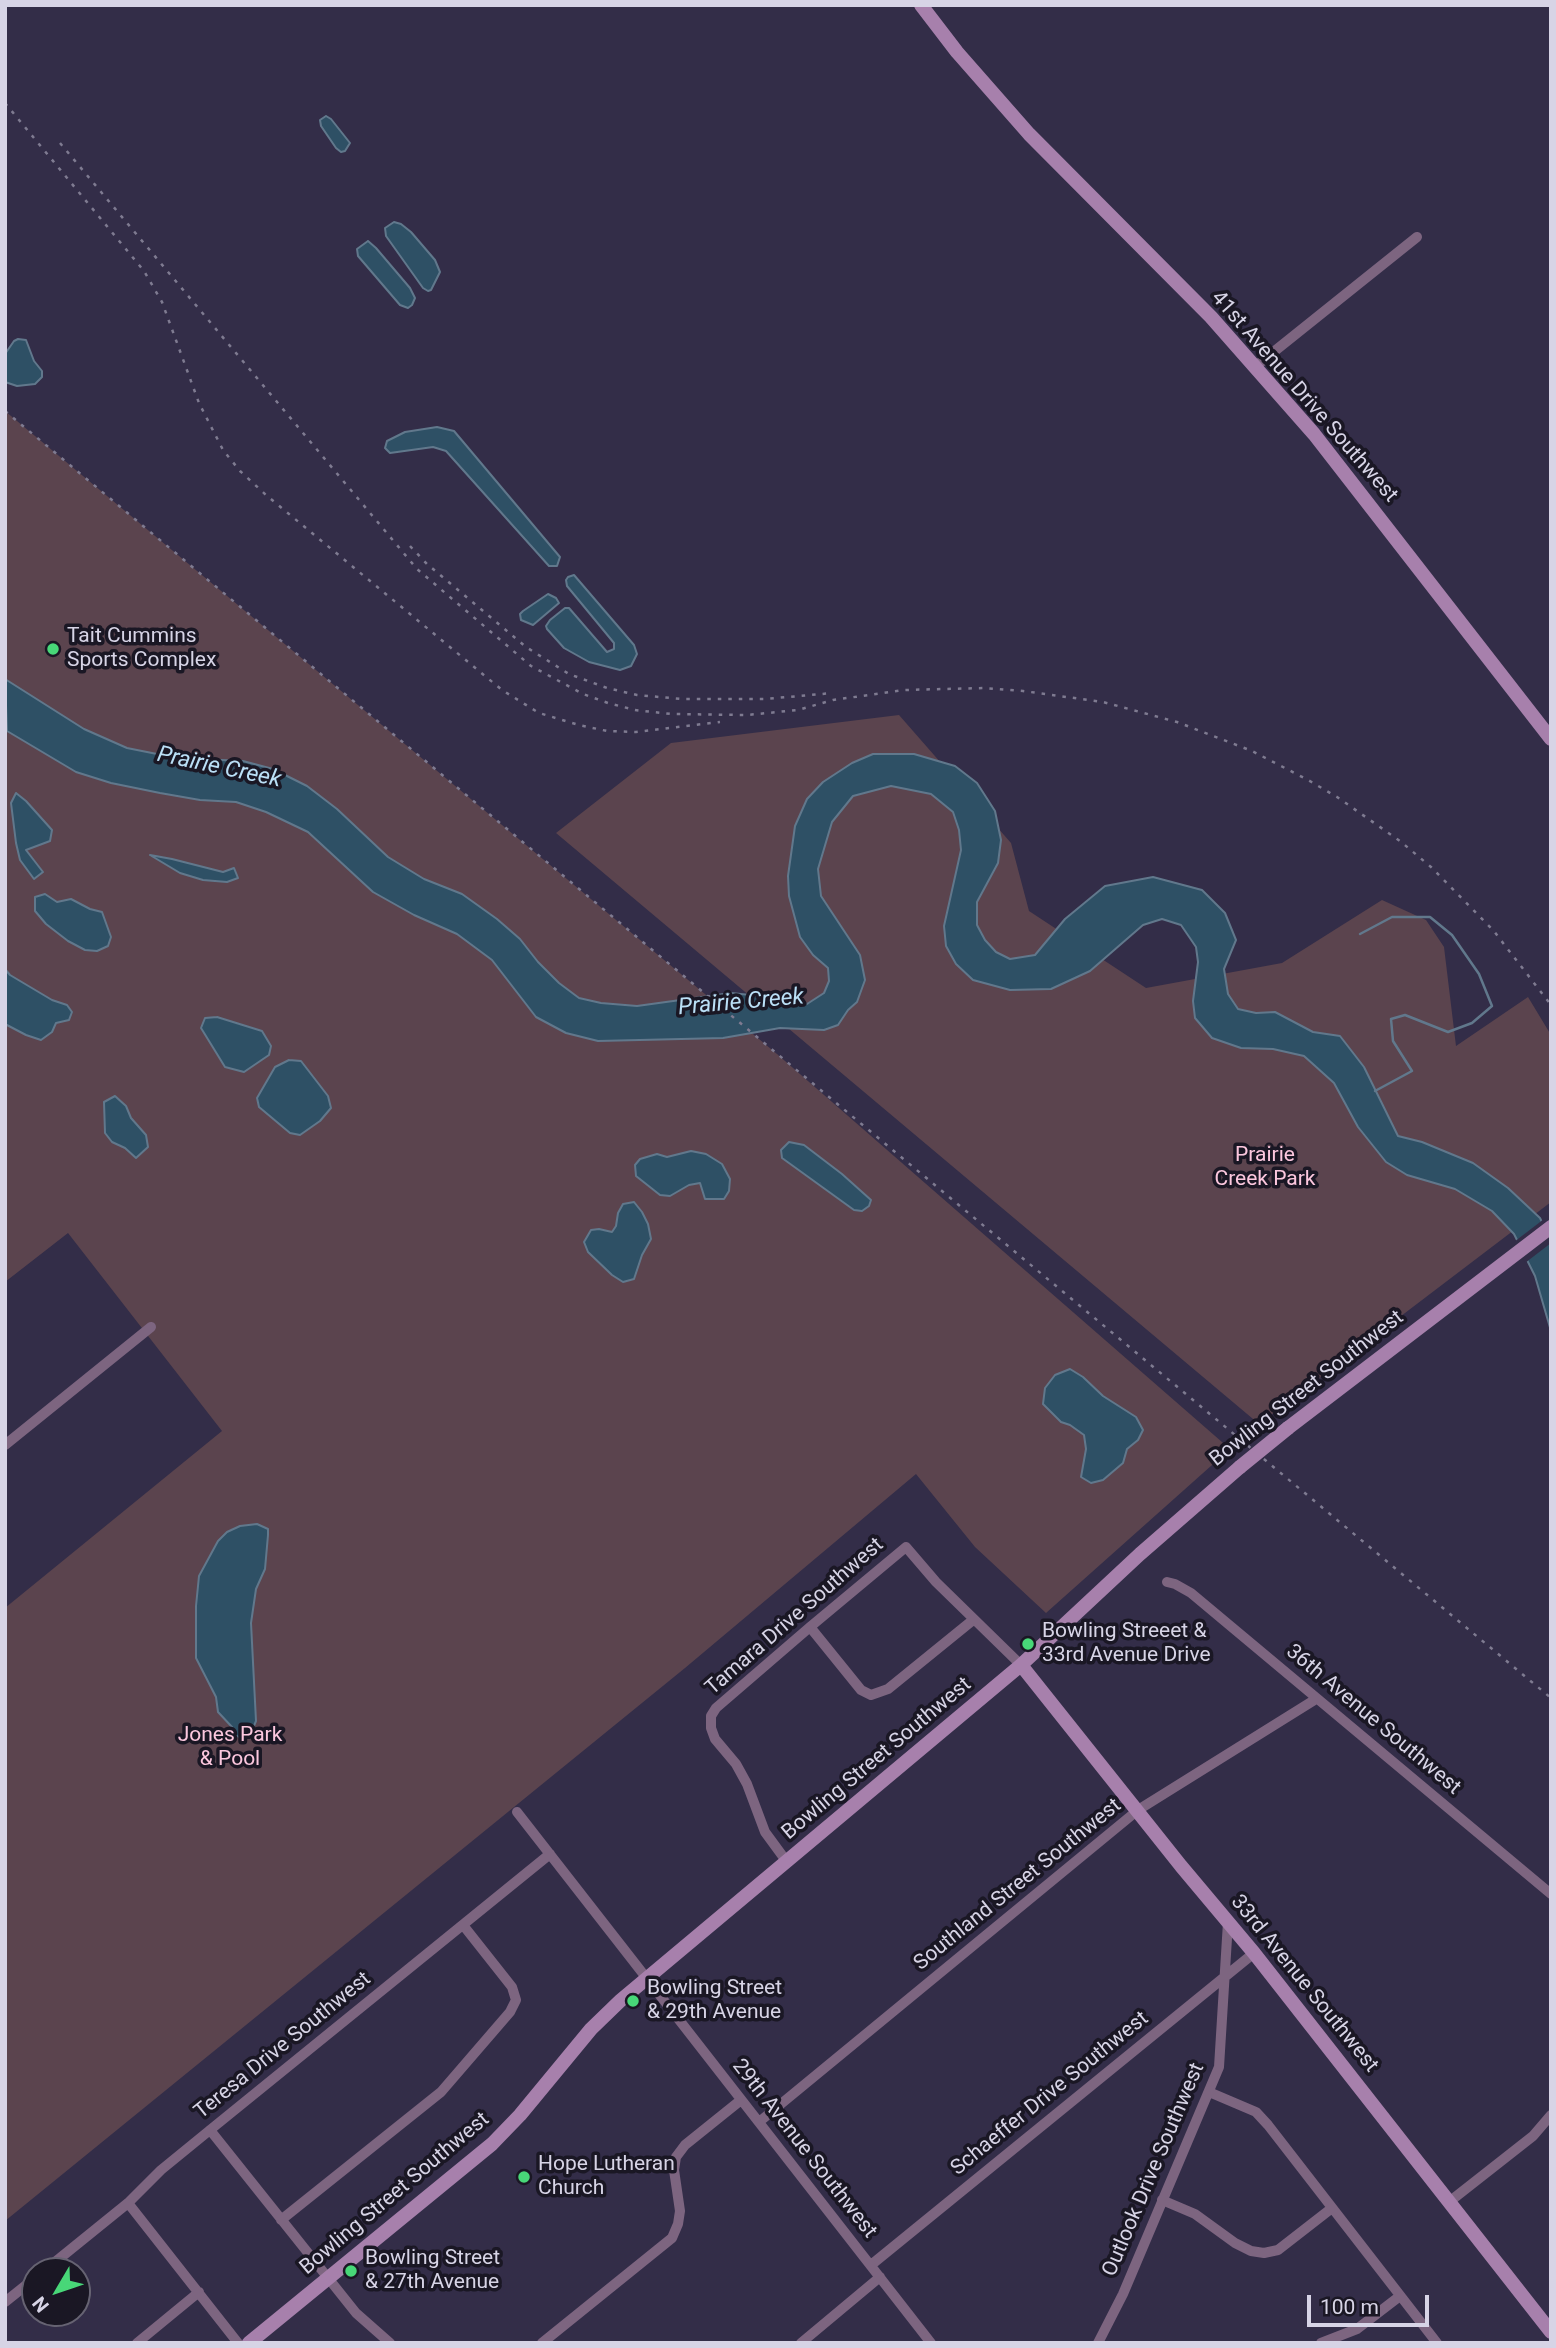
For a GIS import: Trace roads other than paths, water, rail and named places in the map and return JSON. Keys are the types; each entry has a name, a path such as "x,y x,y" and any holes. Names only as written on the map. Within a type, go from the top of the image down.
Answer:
{"street":[{"name":"41st Avenue Drive Southwest","path":"921,5 957,52 1028,134 1211,317 1256,366 1345,472 1551,739"},
{"path":"1256,366 1417,237"},
{"name":"Bowling Street Southwest","path":"249,2343 492,2144 520,2115 591,2029 646,1979 1021,1665 1140,1555 1240,1468 1288,1428 1551,1227"},
{"path":"5,1444 151,1327"},
{"name":"Tamara Drive Southwest","path":"788,1862 765,1832 742,1774 715,1739 711,1716 716,1708 905,1547 973,1620"},
{"name":"36th Avenue Southwest","path":"1167,1582 1191,1593 1551,1894"},
{"path":"810,1627 861,1690 871,1695 888,1689 973,1620 1021,1665"},
{"name":"33rd Avenue Southwest","path":"1021,1665 1254,1953 1551,2332"},
{"name":"Southland Street Southwest","path":"759,2122 1138,1811 1316,1699"},
{"name":"29th Avenue Southwest","path":"517,1812 931,2343"},
{"name":"Teresa Drive Southwest","path":"61,2257 128,2203 161,2170 550,1854"},
{"name":"Outlook Drive Southwest","path":"1098,2343 1123,2294 1219,2067 1228,1922"},
{"path":"281,2220 441,2092 510,2012 516,2000 512,1987 463,1925"},
{"name":"Schaeffer Drive Southwest","path":"870,2265 1254,1953"},
{"path":"1209,2092 1256,2112 1437,2343"},
{"path":"542,2343 672,2238 680,2211 674,2170 676,2157 685,2145 741,2100"},
{"path":"1449,2202 1533,2136 1551,2115"},
{"path":"210,2130 356,2313 390,2343"},
{"path":"1162,2200 1195,2214 1235,2243 1251,2251 1264,2253 1278,2250 1332,2208"},
{"path":"128,2203 238,2343"},
{"path":"801,2343 880,2277"},
{"path":"5,2302 21,2289"},
{"path":"137,2343 199,2292"},
{"path":"1321,2343 1357,2329 1401,2296"}],"water":[{"path":"326,116 350,143 345,151 341,152 336,148 321,126 320,120"},
{"path":"394,222 411,232 435,260 440,272 431,290 423,288 386,236 385,228"},
{"path":"368,241 410,288 415,298 408,308 400,305 358,256 357,249"},
{"path":"18,339 26,340 34,361 42,371 42,377 35,384 17,386 5,382 5,354"},
{"path":"437,427 454,431 560,557 557,566 549,566 446,451 433,447 390,453 385,448 387,441 405,432"},
{"path":"574,575 634,645 637,654 631,666 620,670 589,662 564,648 547,629 550,620 565,608 569,608 607,652 614,649 614,643 567,586 566,580"},
{"path":"548,594 559,603 533,625 521,620 520,614 523,611"},
{"name":"Prairie Creek","path":"5,679 84,729 127,748 177,758 243,761 273,769 307,786 337,809 388,857 424,879 462,894 497,919 520,939 559,983 579,998 601,1003 637,1006 731,993 807,1004 824,993 829,981 828,968 813,955 800,937 789,896 788,876 795,826 807,799 823,782 852,763 873,754 914,754 955,766 977,783 995,811 1001,840 998,863 977,902 977,925 996,952 1010,959 1035,955 1065,919 1105,886 1153,877 1202,890 1225,913 1236,940 1224,969 1228,994 1238,1009 1256,1013 1275,1012 1313,1032 1340,1036 1364,1067 1398,1136 1422,1142 1473,1163 1508,1188 1540,1218 1551,1241 1551,1331 1535,1276 1514,1234 1492,1211 1455,1189 1407,1175 1386,1162 1358,1127 1334,1083 1304,1056 1273,1049 1241,1048 1212,1038 1195,1018 1193,1001 1198,962 1196,947 1181,925 1162,919 1143,925 1090,971 1051,989 1010,990 973,980 956,964 946,946 944,926 961,850 959,830 953,812 931,794 891,786 853,796 832,822 818,869 821,896 860,955 865,980 857,1002 838,1025 824,1030 780,1028 723,1038 598,1041 566,1033 536,1017 492,960 457,934 414,915 373,892 308,832 266,812 236,802 200,800 160,793 111,783 76,772 7,731"},
{"path":"16,793 52,830 50,841 26,850 43,872 34,879 20,860 16,843 11,803"},
{"path":"150,855 223,872 234,868 238,878 227,882 203,880 180,873"},
{"path":"45,894 57,902 71,899 102,912 111,937 108,946 97,951 85,950 46,924 35,911 35,897"},
{"path":"5,969 10,975 52,1000 67,1005 72,1012 69,1020 56,1023 52,1032 41,1040 5,1024"},
{"path":"217,1017 262,1031 271,1046 269,1055 244,1072 225,1067 201,1028 205,1018"},
{"path":"289,1060 301,1061 328,1096 331,1108 320,1121 300,1135 290,1133 259,1107 257,1098 275,1067"},
{"path":"115,1096 126,1106 131,1118 146,1135 148,1147 136,1158 125,1148 112,1142 105,1133 104,1102"},
{"path":"789,1142 804,1145 842,1174 871,1200 869,1206 862,1211 854,1210 782,1158 781,1150"},
{"path":"691,1151 706,1154 722,1164 730,1179 729,1191 724,1199 705,1199 700,1183 689,1185 670,1196 660,1195 636,1176 635,1165 640,1159 657,1154 667,1157"},
{"path":"634,1202 648,1224 651,1239 634,1279 623,1282 588,1252 584,1242 591,1230 612,1232 623,1204"},
{"path":"1070,1369 1103,1396 1136,1417 1143,1430 1138,1440 1127,1449 1123,1463 1103,1480 1091,1483 1081,1477 1086,1449 1084,1435 1061,1422 1043,1404 1045,1388 1055,1375"},
{"path":"257,1524 268,1529 268,1535 265,1569 256,1589 251,1623 256,1721 251,1733 242,1739 232,1733 232,1727 218,1712 216,1697 196,1658 196,1606 199,1576 218,1541 227,1532 240,1526"}],"waterway":[{"path":"1360,934 1392,917 1430,917 1452,935 1479,974 1492,1006 1472,1023 1448,1032 1405,1015 1391,1019 1393,1041 1412,1071 1375,1091"}],"railway":[{"path":"5,103 144,271 162,302 199,403 223,450 240,471 266,495 502,690 539,713 607,731 636,732 720,722"},
{"path":"60,143 417,569 531,666 583,694 608,703 635,710 671,714 747,715 798,710 833,700 904,690 984,688 1103,702 1177,722 1252,751 1308,780 1400,841 1431,867 1493,930 1551,1005"},
{"path":"5,411 1551,1698"},
{"path":"410,546 427,564 526,647 569,674 607,688 637,695 682,699 765,699 833,693"}],"place":[{"name":"Tait Cummins Sports Complex","path":"53,649"},
{"name":"Bowling Streeet & 33rd Avenue Drive","path":"1028,1644"},
{"name":"Bowling Street & 29th Avenue","path":"633,2001"},
{"name":"Hope Lutheran Church","path":"524,2177"},
{"name":"Bowling Street & 27th Avenue","path":"351,2271"}],"park label":[{"name":"Prairie Creek Park","path":"1265,1168"},
{"name":"Jones Park & Pool","path":"230,1748"}]}
